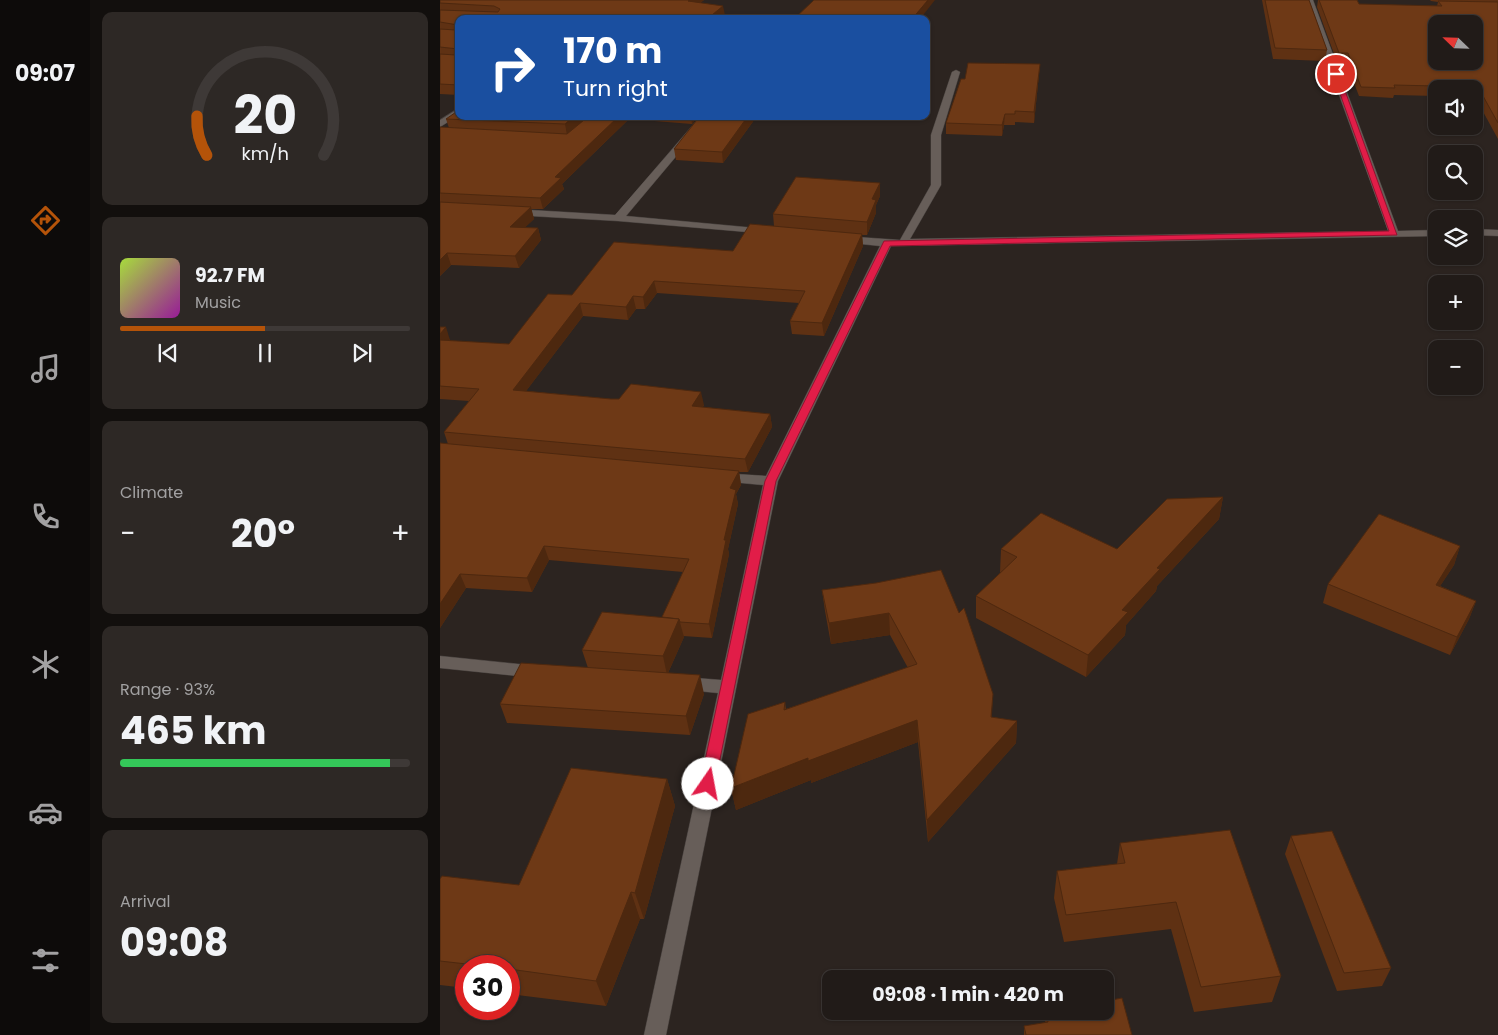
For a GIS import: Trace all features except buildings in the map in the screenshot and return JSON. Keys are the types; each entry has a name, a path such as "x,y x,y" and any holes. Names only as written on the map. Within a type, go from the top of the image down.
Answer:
{"street":[{"path":"1313,2 1394,234"},
{"path":"655,1035 771,481 895,243 936,185 936,135 956,72"},
{"path":"440,124 455,114"},
{"path":"618,218 703,120"},
{"path":"499,212 618,218 781,233"},
{"path":"1483,232 1498,233"},
{"path":"830,238 895,243 1428,233"},
{"path":"703,475 771,481"},
{"path":"440,662 557,674"},
{"path":"662,683 728,687"}],"route":[{"path":"708,784 771,481 887,243 1394,234 1336,74"}]}
